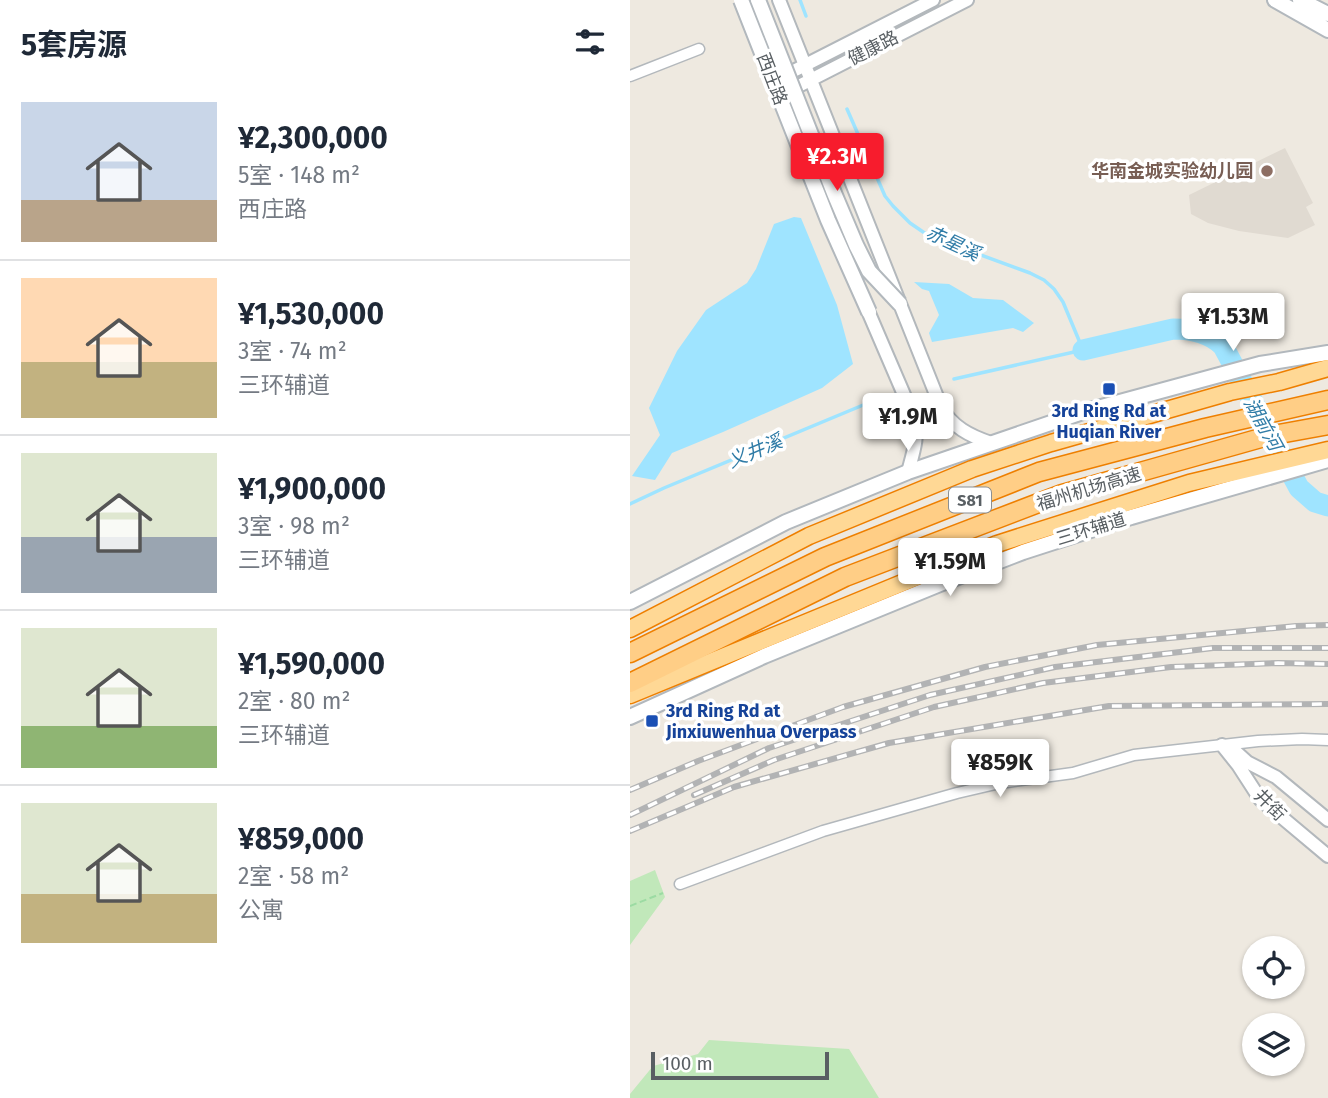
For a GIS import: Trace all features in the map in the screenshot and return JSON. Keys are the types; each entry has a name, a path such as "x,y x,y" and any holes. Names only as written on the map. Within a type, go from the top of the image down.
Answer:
{"highway":[{"path":"630,629 809,536 972,469 1051,443 1230,392 1328,368"},
{"name":"福州机场高速","path":"630,653 825,556 1039,472 1205,428 1328,400"},
{"name":"福州机场高速","path":"630,682 845,577 1062,495 1268,436 1328,425"},
{"path":"630,695 997,544 1189,483 1270,470 1323,456"}],"main road":[{"name":"西庄路","path":"740,0 828,220 869,312"},
{"path":"758,0 856,245 869,271 900,304"},
{"path":"1275,0 1328,30"},
{"path":"1300,0 1328,14"},
{"path":"630,602 786,522 908,472 1083,412 1214,376 1328,353"},
{"name":"三环辅道","path":"630,717 764,656 1013,555 1270,470"}],"street":[{"path":"740,0 914,418 914,452 908,472"},
{"path":"779,0 945,414 958,428 991,443"},
{"name":"健康路","path":"772,82 933,0"},
{"name":"健康路","path":"779,97 967,0"},
{"path":"630,76 699,49"},
{"path":"680,884 822,831 1000,783 1073,773 1133,755 1277,740 1328,740"},
{"name":"井街","path":"1226,744 1241,758 1276,777 1328,820"},
{"name":"井街","path":"1226,744 1260,799 1328,856"}],"path":[{"path":"630,906 663,893"}],"shaded area":[{"name":"华南金城实验幼儿园","path":"1285,148 1313,203 1306,207 1315,225 1288,238 1239,231 1208,223 1191,214 1189,195"}],"green space":[{"path":"655,870 665,897 630,945 630,881"},
{"path":"709,1040 849,1049 879,1098 630,1098 630,1094 653,1066 698,1054"}],"water":[{"path":"794,217 801,218 837,305 853,364 822,388 672,453 655,480 632,476 660,435 649,408 677,351 706,310 747,283 756,269 774,224"},
{"path":"914,282 949,284 973,298 1003,300 1034,323 1023,332 1013,328 932,342 929,333 939,315 929,291"}],"waterway":[{"name":"赤星溪","path":"800,0 806,16"},
{"name":"赤星溪","path":"847,109 885,196 893,206 910,223 929,236 1044,280 1063,302 1083,350 954,379"},
{"name":"湖前河","path":"1083,350 1173,329 1194,331 1212,338 1223,346 1299,488 1315,502 1328,506"},
{"name":"义井溪","path":"630,504 880,398"}],"railway":[{"path":"630,790 698,761 843,707 985,667 1097,645 1328,625"},
{"path":"630,815 769,748 930,695 1055,667 1213,648 1328,648"},
{"path":"694,795 774,760 934,707 1043,683 1171,667 1328,664"},
{"path":"630,831 734,787 889,743 1109,706 1328,704"}],"place":[{"name":"华南金城实验幼儿园","path":"1267,171"},
{"name":"3rd Ring Rd at Huqian River","path":"1109,389"},
{"name":"3rd Ring Rd at Jinxiuwenhua Overpass","path":"652,721"}]}
